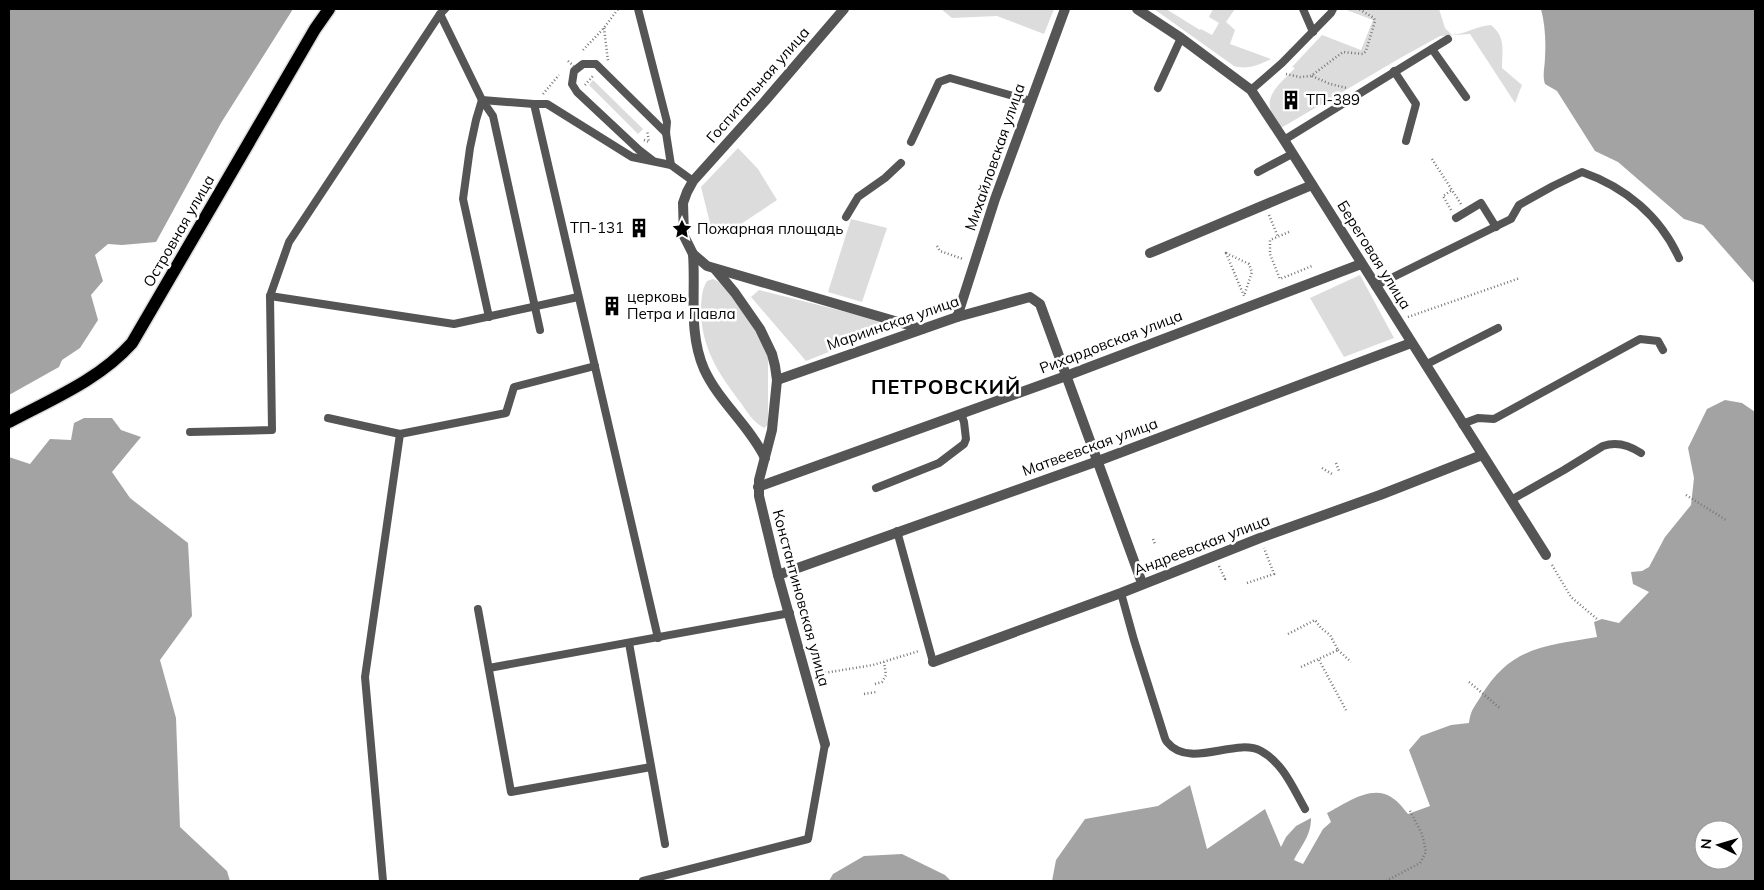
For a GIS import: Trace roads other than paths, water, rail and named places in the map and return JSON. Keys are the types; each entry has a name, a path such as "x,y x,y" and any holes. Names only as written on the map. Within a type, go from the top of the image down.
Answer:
{"main road":[{"name":"Островная улица","path":"9,422 94,377 118,358 132,343 315,29 329,9"}],"street":[{"name":"Госпитальная улица","path":"693,181 844,9"},
{"name":"Михайловская улица","path":"957,316 974,263 1065,9"},
{"name":"Береговая улица","path":"1137,9 1181,38 1251,90 1546,555"},
{"path":"693,181 683,203 684,236 693,254 701,262 714,268 922,329"},
{"path":"1150,253 1312,185"},
{"path":"693,254 695,276 695,343 704,368 717,390 751,433 765,458"},
{"name":"Рихардовская улица","path":"758,487 1066,376 1361,264"},
{"name":"Константиновская улица","path":"714,268 735,293 760,329 776,366 777,380 772,430 758,487 759,496 778,575 825,744"},
{"name":"Мариинская улица","path":"777,380 957,316 1020,298 1030,297 1040,304 1066,376"},
{"name":"Матвеевская улица","path":"778,575 1098,461 1411,343"},
{"path":"1066,376 1142,583"},
{"name":"Андреевская улица","path":"933,662 1121,593 1142,583 1482,455"}],"lane":[{"path":"638,9 667,122 666,133 671,165"},
{"path":"1303,9 1313,32"},
{"path":"1251,90 1282,63 1333,9"},
{"path":"443,11 482,100 493,116 540,330"},
{"path":"190,432 272,430 270,296 289,242 443,11"},
{"path":"1158,88 1181,38"},
{"path":"1284,140 1448,39"},
{"path":"1432,49 1466,97"},
{"path":"654,162 574,88 572,77 576,68 583,64 596,64 666,133"},
{"path":"1394,71 1416,104 1406,141"},
{"path":"911,142 939,82 944,79 950,78 1031,101"},
{"path":"482,100 547,104 632,157 671,165 693,181"},
{"path":"482,100 470,148 463,199 489,317"},
{"path":"534,104 658,638"},
{"path":"1258,172 1292,154"},
{"path":"846,217 858,197 885,178 901,163"},
{"path":"1376,286 1511,219 1519,205 1582,172 1623,192 1638,203 1670,238 1679,258"},
{"path":"1456,218 1481,203 1496,227"},
{"path":"270,296 454,324 578,296"},
{"path":"1425,365 1498,328"},
{"path":"1462,424 1478,418 1494,419 1640,339 1658,341 1663,350"},
{"path":"328,418 400,434 506,413 514,387 594,366"},
{"path":"876,488 939,463 964,444 966,439 961,414"},
{"path":"383,881 365,677 400,434"},
{"path":"1511,500 1603,446 1627,444 1641,453"},
{"path":"897,532 933,662"},
{"path":"1121,593 1163,732 1168,742 1180,751 1196,754 1246,748 1259,750 1273,759 1283,771 1305,809"},
{"path":"478,609 511,792 651,767"},
{"path":"488,668 790,613"},
{"path":"629,643 665,844"},
{"path":"643,881 808,839 825,744"}],"place":[{"name":"ТП-389","path":"1291,100"},
{"name":"ТП-131","path":"639,228"},
{"name":"Пожарная площадь","path":"682,229"},
{"name":"церковь Петра и Павла","path":"612,306"}],"district":[{"name":"ПЕТРОВСКИЙ","path":"946,387"}]}
